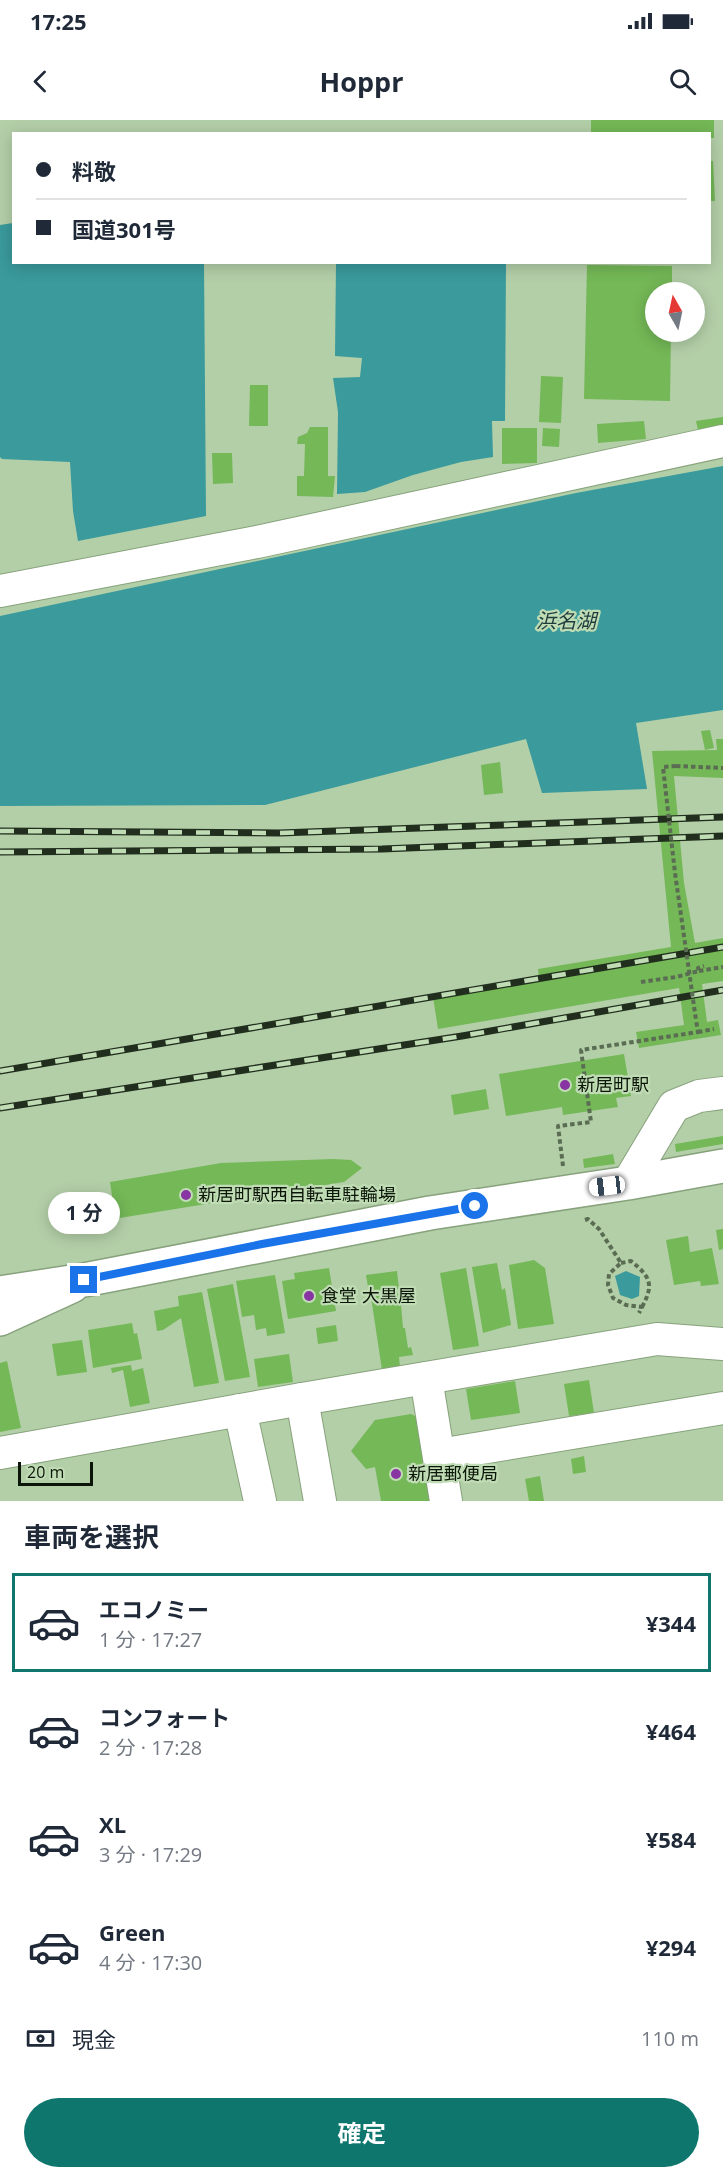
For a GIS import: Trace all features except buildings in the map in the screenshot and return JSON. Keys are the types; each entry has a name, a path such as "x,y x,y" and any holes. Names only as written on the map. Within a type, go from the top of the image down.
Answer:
{"main road":[{"path":"0,1293 84,1280 430,1213 723,1166"},
{"path":"0,1319 84,1280"}],"street":[{"path":"0,591 257,542 723,441"},
{"path":"628,1183 674,1106 699,1096 723,1093"},
{"path":"0,1453 657,1339 723,1344"},
{"path":"426,1378 446,1501"},
{"path":"302,1399 320,1501"},
{"path":"439,1455 723,1408"},
{"path":"240,1410 260,1501"}],"path":[{"path":"698,1032 688,973 663,767 723,768"},
{"path":"699,971 698,968 704,966"},
{"path":"641,982 723,967"},
{"path":"641,1041 714,1029"},
{"path":"621,1263 631,1261 648,1279 650,1292 642,1307"}],"water":[{"path":"12,223 12,264 204,264 206,516 78,541 73,511 70,462 2,459 0,457 0,225"},
{"path":"336,264 506,264 505,421 492,421 493,457 461,462 413,475 365,492 337,494 338,412 333,378 360,377 362,358 335,356"},
{"name":"浜名湖","path":"723,466 723,710 636,723 647,789 542,793 526,739 265,805 0,806 0,616 576,493"},
{"path":"626,1271 640,1277 639,1296 632,1299 620,1295 615,1276"}],"railway":[{"path":"0,831 280,833 723,817"},
{"path":"0,852 382,849 723,836"},
{"path":"0,1071 723,947"},
{"path":"0,1108 462,1036 723,990"}],"place":[{"name":"新居町駅","path":"565,1085"},
{"name":"新居町駅西自転車駐輪場","path":"186,1195"},
{"name":"食堂 大黒屋","path":"309,1296"},
{"name":"新居郵便局","path":"396,1474"}],"route":[{"path":"84,1280 262,1244 475,1206"}]}
